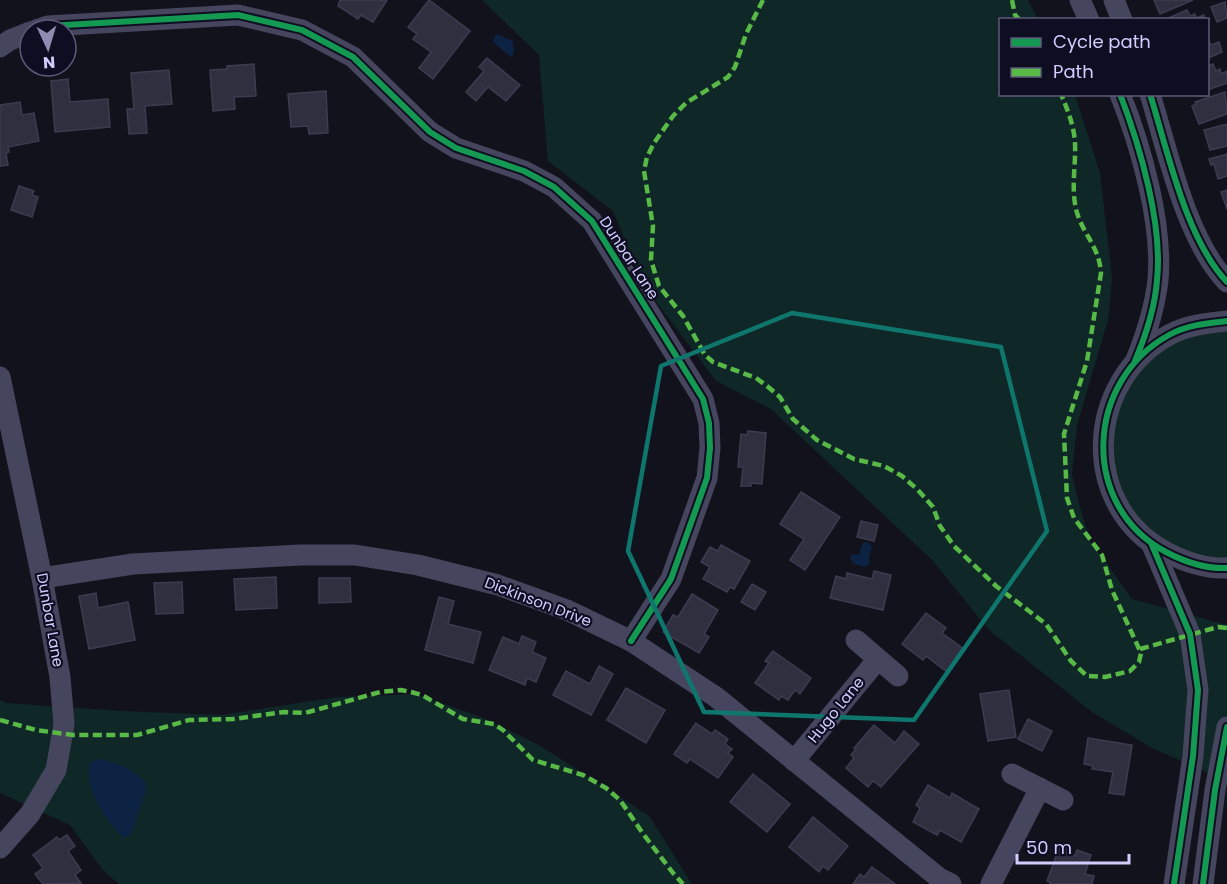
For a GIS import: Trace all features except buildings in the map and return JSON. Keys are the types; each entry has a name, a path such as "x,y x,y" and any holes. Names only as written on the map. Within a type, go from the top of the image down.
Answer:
{"street":[{"path":"1080,0 1088,18"},
{"path":"1114,0 1121,18"},
{"name":"Dunbar Lane","path":"78,24 238,15 302,30 352,57 430,132 456,148 524,171 555,187 592,221 703,399 709,423 710,448 707,478 671,579 631,641"},
{"path":"0,47 18,37"},
{"path":"1121,96 1150,192 1156,232 1158,280 1147,333 1135,360 1111,399 1102,436 1106,480 1118,507 1139,534 1152,545 1183,561 1215,569 1227,568"},
{"path":"1151,96 1191,225 1218,273 1227,282"},
{"path":"1135,360 1170,335 1202,324 1227,321"},
{"name":"Dunbar Lane","path":"0,377 42,578 60,676 64,724 56,770 30,814 0,848"},
{"path":"1152,545 1190,634 1198,690 1193,756 1174,884"},
{"name":"Dickinson Drive","path":"42,578 133,564 300,555 354,555 418,565 498,585 567,610 631,641 716,697 939,878 951,884"},
{"path":"856,640 897,676"},
{"name":"Hugo Lane","path":"794,761 878,659"},
{"path":"1203,884 1215,790 1227,727"},
{"path":"1012,774 1063,800"},
{"path":"991,884 1040,788"}],"highlighted area":[{"path":"792,313 1001,347 1047,531 914,720 704,712 628,551 661,366"}],"green space":[{"path":"482,0 1028,0 1037,18 999,18 999,96 1075,96 1100,173 1112,278 1108,320 1077,425 1072,474 1079,504 1090,540 1132,599 1227,625 1227,781 1152,748 1092,712 989,630 932,560 771,409 716,381 642,283 613,211 548,161 539,55"},
{"path":"1227,327 1227,559 1205,558 1170,545 1141,522 1121,492 1111,456 1114,416 1130,378 1158,349 1194,331"},
{"path":"415,694 481,717 539,745 649,816 692,884 119,884 103,870 70,825 0,793 0,700 7,703 121,711 222,715 338,697"}],"water":[{"path":"497,34 513,41 514,53 511,57 494,43 493,40"},
{"path":"868,542 872,547 869,556 870,563 865,567 854,564 850,559 851,555 859,554 863,543"},
{"path":"97,759 123,766 145,782 146,790 132,832 128,837 123,837 109,822 93,794 89,773 90,763"}],"marked path":[{"path":"763,0 746,34 735,67 728,77 686,103 673,116 647,157 644,171 653,226 651,260 659,286 683,316 705,355 713,362 756,378 767,386 780,397 793,419 817,440 854,459 884,466 902,476 933,507 940,526 954,546 996,586 1046,624 1071,661 1087,676 1105,677 1130,671 1139,662 1141,653 1112,590 1102,555 1074,518 1067,498 1064,434 1087,361 1101,273 1094,247 1082,226 1076,209 1074,137 1062,96"},
{"path":"1012,0 1015,15 1018,18"},
{"path":"1140,649 1218,627 1227,628"},
{"path":"0,720 36,730 73,735 137,735 189,720 233,719 284,712 305,713 380,692 401,690 411,692 422,695 463,719 494,724 533,760 583,775 606,788 620,800 644,835 683,884"}],"cycle path":[{"path":"78,24 238,15 302,30 353,57 430,132 456,148 524,171 554,187 592,221 703,399 709,423 710,448 707,478 671,579 631,641"},
{"path":"1121,96 1142,161 1157,235 1156,290 1152,311 1135,361"},
{"path":"1151,96 1171,168 1189,219 1200,243 1227,282"},
{"path":"1227,321 1183,329 1169,335 1141,356 1121,382 1108,412 1103,444 1107,475 1118,505 1138,531 1166,552 1180,559 1203,566 1227,568"},
{"path":"1152,545 1190,634 1198,690 1193,756 1174,884"},
{"path":"1203,884 1215,790 1227,727"}]}
